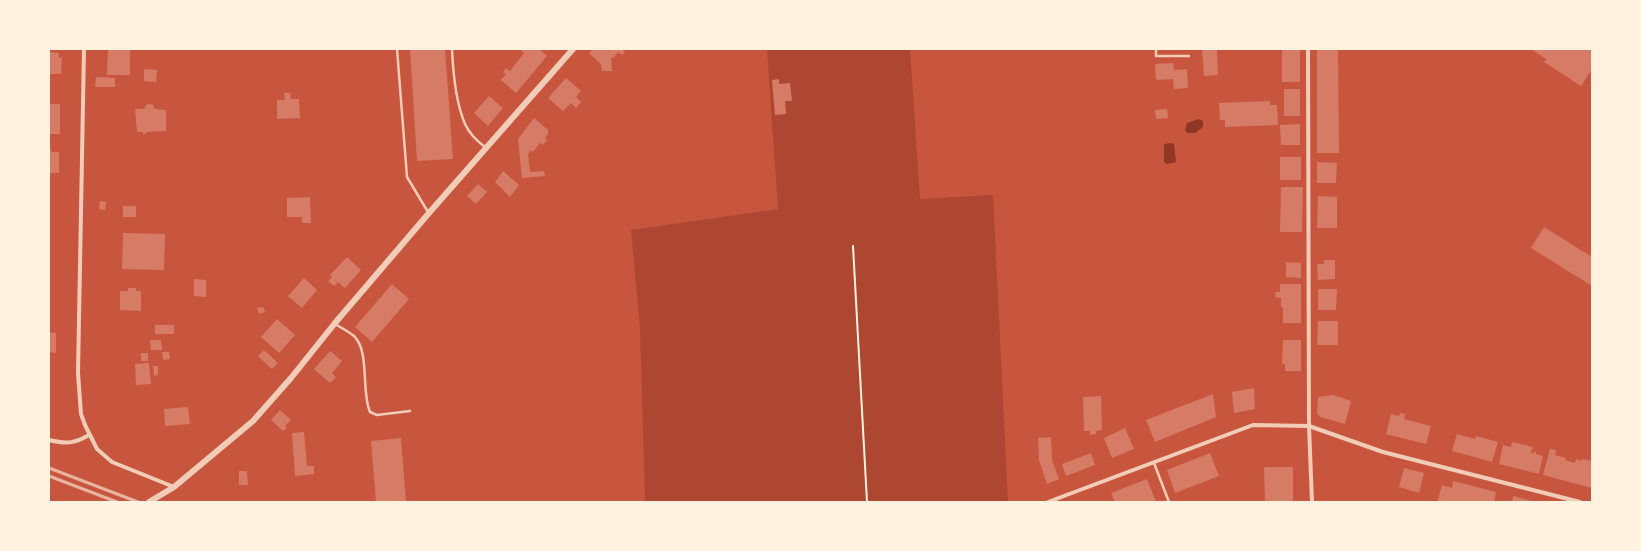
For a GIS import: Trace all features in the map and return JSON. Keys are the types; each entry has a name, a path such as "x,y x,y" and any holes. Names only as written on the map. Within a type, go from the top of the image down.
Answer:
{"street":[{"path":"84,49 78,373 81,414 89,435 97,449 112,462 174,487"},
{"path":"149,502 174,487 253,421 291,378 335,323 573,49"},
{"path":"1308,49 1309,426 1312,502"},
{"path":"1048,502 1253,425 1309,426 1383,452 1580,502"},
{"path":"49,440 68,443 77,442 89,435"}],"lane":[{"path":"397,49 407,177 429,214"},
{"path":"452,49 458,96 465,124 475,140 487,148"},
{"path":"1156,49 1156,56 1189,56"},
{"path":"335,323 355,337 359,344 364,361 366,405 370,412 377,415 410,411"},
{"path":"1154,463 1168,502"}],"path":[{"path":"852,246 868,502"}],"shaded area":[{"path":"767,49 910,49 920,199 993,195 1008,502 645,502 640,328 631,230 778,209"},
{"path":"1199,119 1203,121 1203,127 1195,133 1187,133 1185,129 1187,123"},
{"path":"1164,144 1174,144 1176,162 1167,164 1164,162"}],"building":[{"path":"108,49 130,49 130,75 107,75"},
{"path":"410,49 445,49 453,159 417,161"},
{"path":"520,49 539,49 547,56 516,93 501,80 506,74 503,72 506,68 510,71 524,53"},
{"path":"593,49 622,49 625,52 622,55 618,52 613,58 611,57 612,71 602,71 601,64 589,53"},
{"path":"1202,49 1217,49 1218,75 1204,76"},
{"path":"1282,49 1300,49 1300,82 1282,82"},
{"path":"1317,49 1338,49 1339,153 1317,153"},
{"path":"1531,49 1592,49 1592,69 1581,86 1544,62 1546,59"},
{"path":"49,52 59,53 59,58 62,58 61,74 49,74"},
{"path":"1173,63 1174,70 1187,69 1188,88 1174,89 1173,79 1156,80 1155,64"},
{"path":"144,69 157,70 156,82 144,81"},
{"path":"96,77 115,78 115,87 95,87"},
{"path":"566,78 581,91 576,97 581,102 576,108 571,103 563,111 548,98"},
{"path":"779,79 779,84 790,83 792,101 785,101 786,114 775,115 772,80"},
{"path":"1284,89 1300,89 1300,116 1284,116"},
{"path":"284,93 290,93 291,99 299,99 300,118 277,119 277,100 285,100"},
{"path":"489,96 503,108 488,126 474,113"},
{"path":"1270,101 1270,105 1277,105 1278,125 1225,127 1225,120 1220,120 1219,103"},
{"path":"49,104 60,104 60,134 49,134"},
{"path":"146,105 153,105 155,109 166,110 166,131 146,132 146,134 143,134 143,132 137,132 135,109 144,109"},
{"path":"1167,109 1168,118 1156,119 1155,110"},
{"path":"534,118 548,130 548,134 545,138 547,140 543,145 540,143 533,152 531,150 528,154 530,172 544,171 545,176 522,178 518,139"},
{"path":"1300,124 1300,145 1281,145 1280,125"},
{"path":"49,149 51,149 51,152 59,152 59,173 49,173"},
{"path":"1280,157 1301,157 1301,180 1280,180"},
{"path":"1317,162 1337,163 1336,183 1317,183"},
{"path":"503,171 519,185 510,197 495,182"},
{"path":"478,184 487,192 476,204 467,196"},
{"path":"1281,187 1303,187 1302,232 1280,232"},
{"path":"1318,196 1337,197 1337,228 1317,228"},
{"path":"310,197 311,223 302,223 302,217 287,217 287,198"},
{"path":"100,201 106,202 105,210 99,209"},
{"path":"123,206 136,206 136,217 123,217"},
{"path":"1544,227 1592,257 1592,286 1531,248"},
{"path":"123,233 165,234 164,270 122,269"},
{"path":"347,257 361,270 345,288 338,282 334,286 328,281 332,277 330,275"},
{"path":"1324,260 1335,260 1335,279 1318,280 1317,264 1324,264"},
{"path":"1286,262 1301,263 1301,278 1286,277"},
{"path":"304,278 317,290 302,308 288,296"},
{"path":"194,279 206,280 206,297 194,296"},
{"path":"392,284 409,299 372,342 355,327"},
{"path":"1280,284 1301,284 1301,323 1283,323 1283,307 1281,307 1281,298 1275,297 1276,292 1280,292"},
{"path":"128,288 136,288 136,291 141,291 141,311 120,310 120,291 128,291"},
{"path":"1318,289 1337,289 1336,310 1318,310"},
{"path":"263,307 265,312 259,314 257,308"},
{"path":"277,319 295,335 279,353 261,337"},
{"path":"1318,321 1338,321 1338,345 1317,345"},
{"path":"155,325 174,325 174,334 155,334"},
{"path":"49,332 56,333 56,353 49,352"},
{"path":"150,340 161,340 162,350 151,350"},
{"path":"1283,340 1301,340 1301,371 1285,371 1285,364 1282,364"},
{"path":"264,350 278,363 272,369 258,356"},
{"path":"330,351 342,361 332,373 336,377 330,383 314,369"},
{"path":"162,352 169,352 170,359 163,360"},
{"path":"141,353 148,353 148,361 141,361"},
{"path":"149,363 151,384 136,385 135,364"},
{"path":"153,366 158,366 158,375 154,376"},
{"path":"1254,388 1255,409 1234,413 1232,392"},
{"path":"1213,394 1216,417 1155,442 1146,420"},
{"path":"1333,395 1351,401 1345,424 1320,417 1317,413 1318,397"},
{"path":"1101,396 1102,430 1096,431 1096,434 1090,435 1090,431 1084,431 1083,397"},
{"path":"188,407 190,424 165,426 164,409"},
{"path":"280,410 291,420 285,426 287,428 283,431 271,420"},
{"path":"1400,413 1405,414 1404,419 1431,426 1426,444 1386,434 1391,414 1399,416"},
{"path":"1125,428 1134,449 1112,458 1104,438"},
{"path":"304,432 307,466 314,466 314,474 295,476 292,433"},
{"path":"1457,434 1475,439 1476,436 1498,442 1492,462 1452,451"},
{"path":"1051,437 1052,460 1059,479 1047,484 1039,460 1038,438"},
{"path":"401,438 406,502 376,502 371,441"},
{"path":"1512,442 1533,447 1531,453 1534,453 1534,451 1536,454 1543,456 1539,474 1499,464 1503,445 1511,447"},
{"path":"1550,449 1556,450 1555,455 1566,458 1565,460 1575,463 1576,459 1581,461 1582,459 1592,461 1592,488 1543,475"},
{"path":"1091,453 1095,465 1066,476 1062,464"},
{"path":"1210,453 1219,476 1175,493 1167,470"},
{"path":"1264,467 1293,467 1293,502 1265,502"},
{"path":"1404,468 1424,473 1419,493 1399,487"},
{"path":"239,471 247,471 248,485 239,485"},
{"path":"1147,479 1156,502 1115,502 1111,493"},
{"path":"1453,481 1496,492 1494,502 1437,502 1442,485 1452,488"},
{"path":"1513,496 1532,501 1532,502 1512,502"}],"railway":[{"path":"49,468 138,502"},
{"path":"49,476 117,502"}]}
